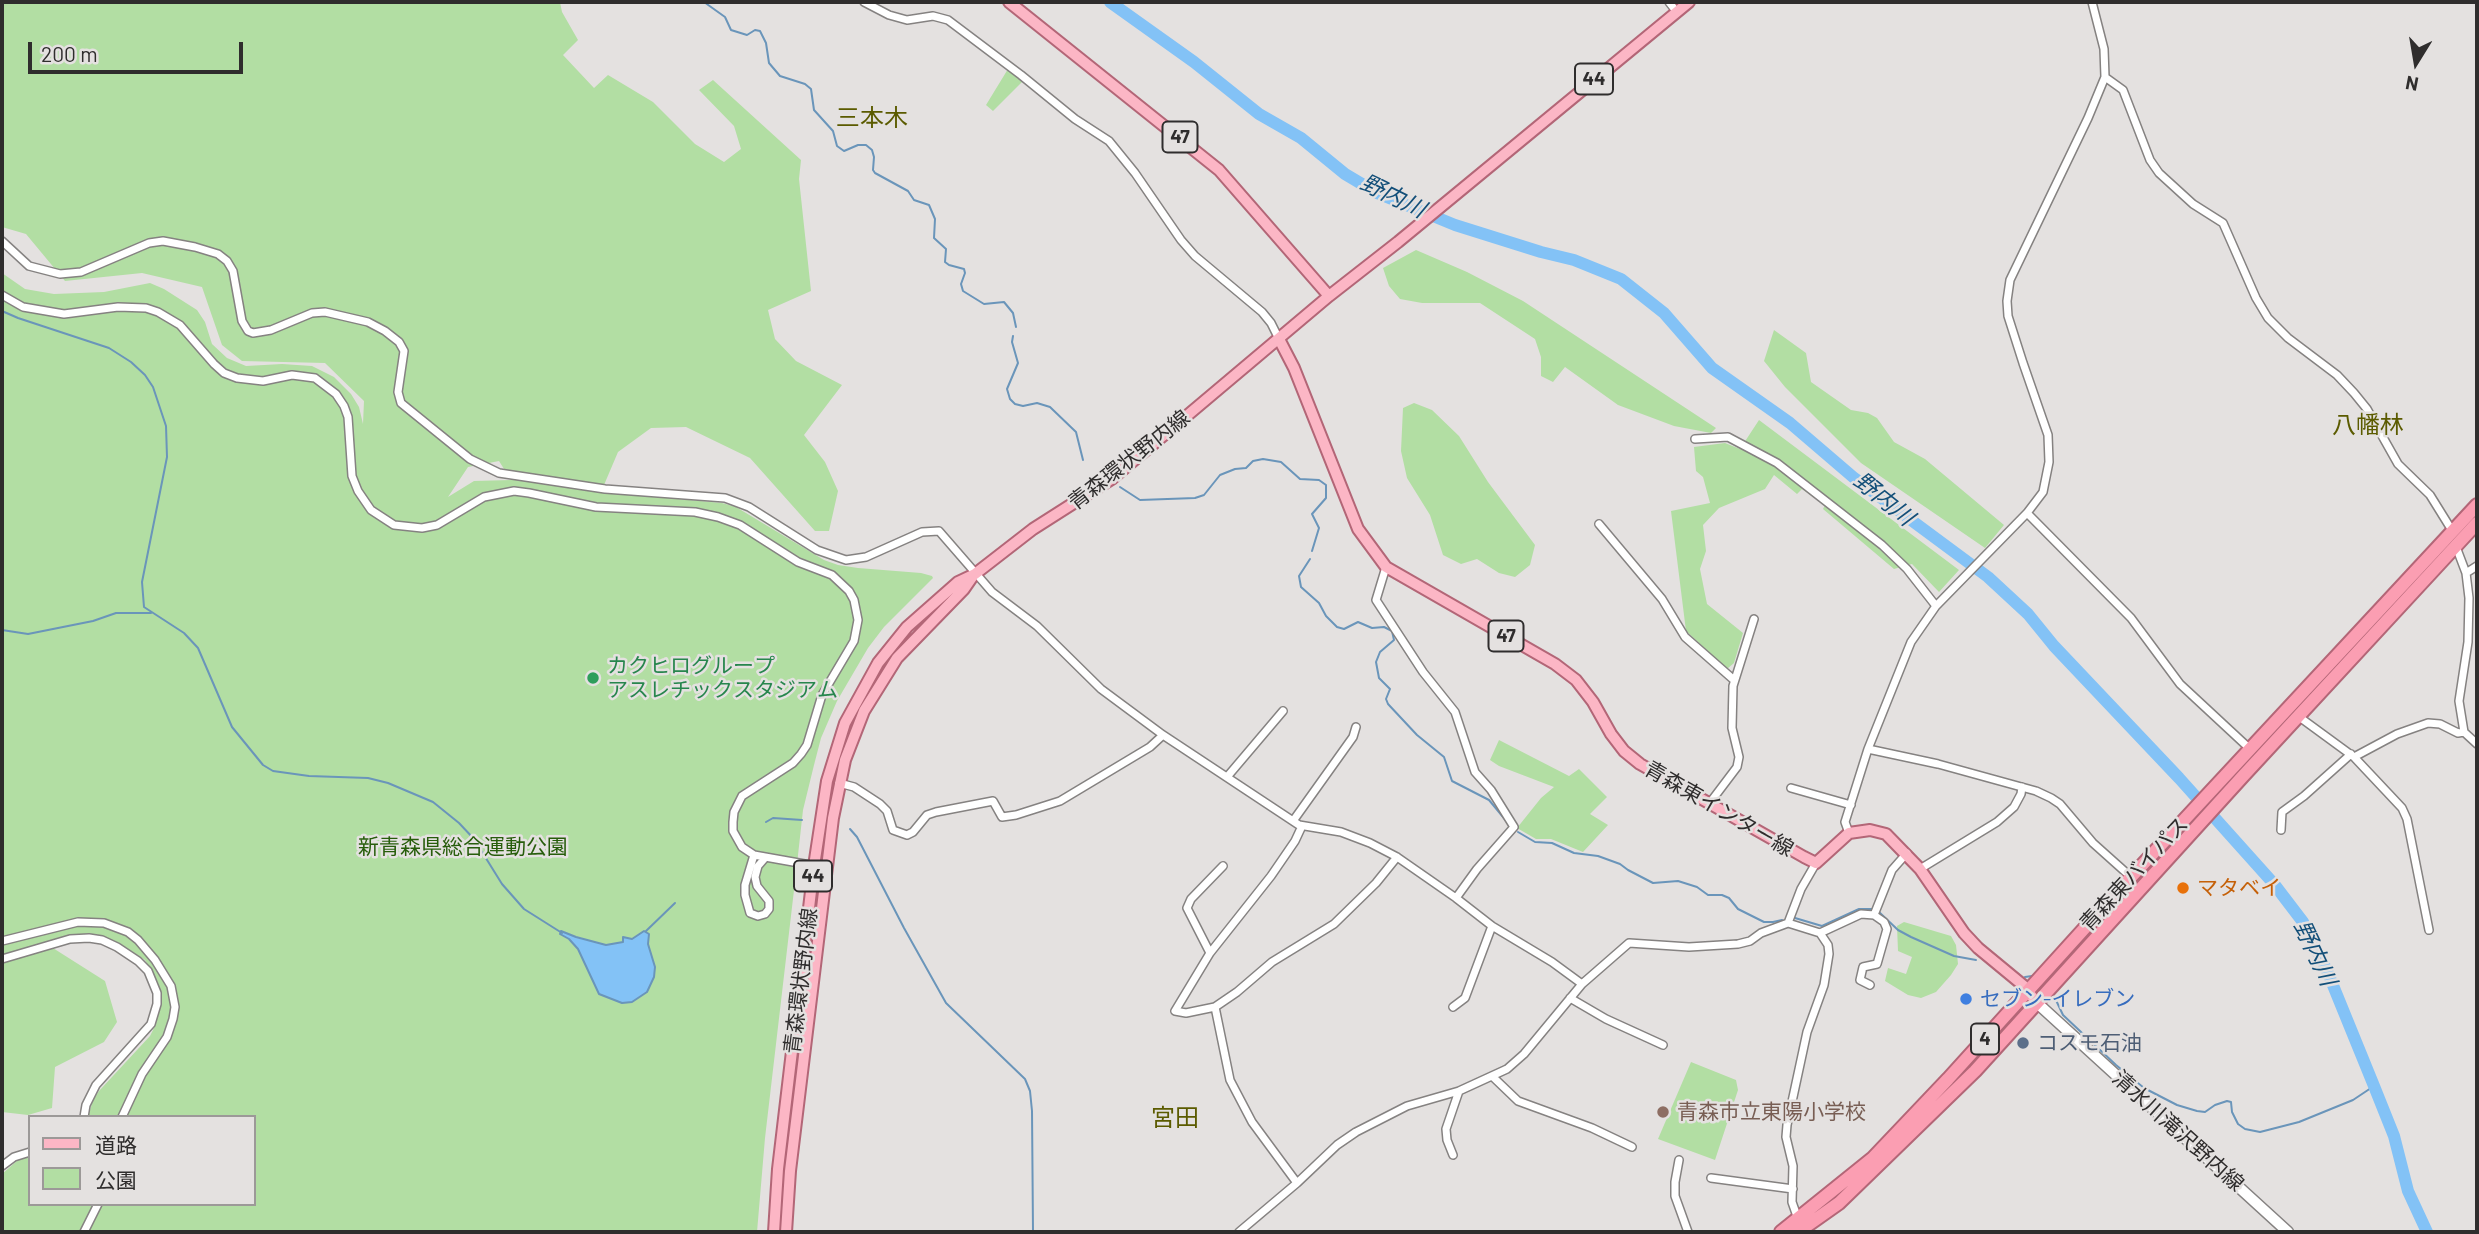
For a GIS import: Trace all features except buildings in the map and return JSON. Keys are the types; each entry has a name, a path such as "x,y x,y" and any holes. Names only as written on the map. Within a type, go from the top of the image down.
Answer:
{"highway":[{"name":"青森東バイパス","path":"2032,996 2131,877 2477,505"},
{"name":"青森東バイパス","path":"1781,1232 1798,1226 1873,1158 2178,846 2477,523"}],"main road":[{"name":"47","path":"1009,2 1219,170 1329,296"},
{"name":"44","path":"1279,339 1500,157 1673,6 1689,2"},
{"name":"青森東インター線","path":"1279,339 1294,368 1358,529 1386,567 1555,664 1576,680 1624,751 1640,764 1709,804 1816,863 1849,833"},
{"name":"青森環状野内線","path":"786,1232 814,866 827,781 835,749 863,687 907,627 958,582 975,574 1033,529 1113,478 1279,339"},
{"name":"青森環状野内線","path":"774,1232 778,1170 797,1066 839,783 855,733 878,685 897,658 964,589 975,574"},
{"path":"1849,833 1878,831 1897,843 1920,869 1964,933 2032,996"},
{"name":"清水川滝沢野内線","path":"2032,996 2288,1232"}],"street":[{"path":"864,2 889,15 907,20 933,16 948,20 1075,119 1109,141 1135,173 1181,240 1195,256 1262,312 1279,339"},
{"path":"1849,833 1845,822 1868,749 1911,642 1936,606 2027,513 2043,492 2050,450 2042,414 2008,316 2007,301 2010,280 2105,77 2104,50 2092,2"},
{"path":"2105,77 2123,90 2150,160 2159,173 2193,204 2223,223 2256,298 2268,317 2288,338 2337,375 2354,393 2367,409 2398,464 2430,495 2453,531 2466,573 2469,598 2468,642 2459,701 2464,732 2475,740"},
{"path":"2,241 29,266 60,274 81,272 149,243 163,241 195,247 218,254 227,261 233,271 242,321 248,331 258,334 312,313 325,312 368,323 392,337 404,351 398,392 401,403 470,459 499,473 605,489 725,498 749,506 817,550 846,559 866,557 922,533 939,531 992,592 1037,626 1101,689 1163,735 1293,821 1341,832 1397,857 1492,926 1552,962 1582,984"},
{"path":"2,295 23,307 64,314 118,307 146,308 180,325 224,373 237,378 262,381 292,375 315,378 336,394 344,406 348,418 352,476 358,491 371,510 394,524 422,528 436,525 484,497 501,492 522,492 596,507 695,512 740,525 798,562 832,575 849,591 853,600 858,620 854,641 822,695 807,745 793,763 749,789 737,803 733,831 741,846 754,855 827,868"},
{"path":"1695,439 1728,437 1777,463 1882,545 1908,569 1936,606"},
{"path":"2027,513 2131,618 2180,684 2250,749"},
{"path":"1600,524 1662,599 1685,637 1734,680"},
{"path":"2466,573 2477,565"},
{"path":"1386,567 1376,600 1423,672 1455,712 1475,772 1491,790 1514,827 1456,898"},
{"path":"1709,804 1737,767 1739,757 1732,728 1734,680 1754,620"},
{"path":"1227,777 1283,711"},
{"path":"2298,716 2353,756 2402,808 2407,819 2429,930"},
{"path":"2281,831 2281,812 2353,756 2397,734 2428,723 2440,724 2458,733 2464,732"},
{"path":"1293,821 1353,737 1356,727"},
{"path":"839,783 854,787 880,804 887,811 894,830 906,835 913,832 927,815 936,812 993,801 1002,817 1060,801 1150,747 1163,735"},
{"path":"1868,749 1938,764 2036,791 2060,804 2093,843 2131,877"},
{"path":"1920,869 1997,822 2014,807 2022,787"},
{"path":"1791,788 1851,805"},
{"path":"1303,825 1271,876 1210,953 1175,1011 1186,1013 1215,1007 1237,992 1272,961 1334,924 1376,883 1397,857"},
{"path":"1874,915 1892,870 1906,853"},
{"path":"754,855 745,885 750,913 758,916 769,909 755,877 758,866 765,858"},
{"path":"1788,923 1801,890 1816,863"},
{"path":"1210,953 1187,908 1191,899 1223,866"},
{"path":"747,902 751,896 758,894 766,897"},
{"path":"1820,933 1861,914 1874,915 1884,922 1888,929 1877,964 1863,967 1860,980 1870,985"},
{"path":"2,941 78,922 104,923 128,932 155,960 171,986 175,1007 173,1019 167,1037 142,1074 122,1115"},
{"path":"1239,1232 1337,1145 1356,1132 1407,1106 1459,1091 1507,1069 1524,1054 1582,984 1629,943 1689,947 1738,944 1788,923 1820,933 1828,945 1829,954 1825,985 1807,1032 1787,1125 1786,1137 1793,1166 1792,1202 1798,1226"},
{"path":"1453,1007 1465,998 1492,926"},
{"path":"2,959 70,939 89,938 117,947 148,971 157,993 151,1024 96,1085 84,1115"},
{"path":"1570,998 1606,1019 1663,1045"},
{"path":"1215,1007 1230,1080 1252,1122 1297,1183"},
{"path":"1493,1077 1518,1101 1592,1128 1632,1147"},
{"path":"1453,1155 1447,1140 1447,1129 1459,1091"},
{"path":"2,1166 14,1157 28,1153"},
{"path":"1679,1160 1675,1196 1688,1232"},
{"path":"1711,1178 1793,1189"},
{"path":"84,1232 97,1206"}],"green space":[{"name":"新青森県総合運動公園","path":"2,2 560,2 562,12 578,40 563,55 594,88 608,75 653,102 695,144 724,162 741,149 734,126 699,90 713,80 801,160 799,179 811,291 768,310 775,339 796,361 842,385 804,435 825,462 838,491 829,531 815,531 750,458 686,427 651,428 618,452 601,492 722,503 736,507 824,560 838,565 921,573 933,578 884,627 868,648 837,701 821,738 803,810 765,1138 757,1232 2,1232 2,1174 18,1160 28,1158 28,1206 256,1206 256,1115 89,1115 99,1091 150,1036 156,1024 160,999 158,983 145,960 119,943 94,934 77,934 45,943 105,981 117,1022 104,1042 55,1067 52,1108 28,1115 2,1112 2,273 25,289 54,294 104,292 150,283 197,310 205,322 212,344 227,358 246,366 312,366 334,377 351,394 359,407 363,424 364,401 325,363 242,361 222,345 202,287 142,273 65,281 26,234 2,227","holes":["499,461 511,480 474,481 448,497 468,467"]},
{"path":"1008,69 1023,81 993,111 986,105"},
{"path":"1416,250 1523,301 1716,428 1711,433 1674,426 1618,405 1565,367 1553,382 1541,376 1541,357 1535,339 1480,303 1422,303 1400,299 1389,286 1383,268"},
{"path":"1774,330 1806,353 1811,382 1851,410 1868,413 1877,418 1894,442 1925,459 2004,525 1985,548 1861,463 1785,387 1764,361"},
{"path":"1414,403 1432,410 1459,436 1488,482 1535,545 1530,565 1515,577 1499,573 1477,559 1461,564 1443,555 1430,515 1407,478 1401,451 1403,408"},
{"path":"1759,420 1959,570 1939,592 1912,564 1894,569 1823,509 1825,505 1802,489 1797,494 1774,475 1765,489 1719,508 1703,525 1706,551 1700,569 1707,604 1743,633 1734,663 1727,669 1686,631 1671,511 1710,503 1703,477 1696,471 1694,447 1725,443 1740,449"},
{"path":"1499,740 1569,776 1579,769 1607,797 1590,814 1608,825 1583,852 1551,839 1536,839 1517,828 1541,798 1554,787 1490,760"},
{"path":"1904,922 1951,936 1956,945 1958,964 1951,975 1936,992 1921,998 1908,995 1885,981 1888,968 1906,974 1912,957 1898,951 1897,926"},
{"path":"1691,1062 1736,1080 1738,1090 1715,1160 1658,1139"}],"water":[{"path":"561,931 606,945 623,942 623,937 632,939 644,931 649,934 648,944 655,967 647,992 632,1002 622,1003 599,994 578,949 560,934"}],"waterway":[{"path":"704,2 725,17 731,30 747,35 755,30 760,31 766,43 769,63 780,76 805,84 811,89 814,110 833,131 837,146 844,151 858,145 866,145 872,150 875,173 908,191 914,200 929,205 935,219 934,238 946,249 945,262 964,269 961,284 963,291 984,304 1004,302 1013,313 1016,327"},
{"name":"野内川","path":"1110,2 1194,62 1259,114 1301,138 1345,174 1377,193 1455,225 1574,260 1621,279 1664,313 1712,368 1790,423 1853,477 1988,577 2028,614 2054,646 2179,778 2274,884 2303,922 2328,973 2374,1086 2394,1136 2408,1191 2427,1232"},
{"path":"2,311 109,348 131,362 153,387 166,426 167,457 142,582 144,607 184,633 198,648 232,727 263,765 273,771 309,776 368,778 388,783 433,802 474,839 502,884 524,909 562,933"},
{"path":"1013,336 1018,363 1007,389 1010,399 1023,406 1037,403 1050,407 1076,432 1083,460"},
{"path":"1120,487 1140,500 1195,498 1204,495 1220,475 1246,468 1253,461 1263,459 1281,462 1300,479 1319,480 1326,485 1326,498 1312,514 1319,528 1312,551"},
{"path":"1310,559 1299,576 1301,587 1319,603 1326,616 1337,627 1344,629 1358,622 1372,628 1384,627 1392,631 1394,640 1380,652 1376,662 1379,678 1390,689 1386,699 1388,704 1417,735 1444,757 1452,781 1489,800 1508,823"},
{"path":"2,630 28,634 93,621 116,613 151,613"},
{"path":"766,822 773,818 802,820"},
{"path":"850,829 857,837 946,1003 1025,1079 1030,1091 1032,1111 1033,1232"},
{"path":"1518,832 1535,842 1552,843 1574,853 1598,856 1620,864 1653,883 1678,881 1697,887 1708,895 1722,895 1729,898 1738,909 1764,922 1782,920"},
{"path":"646,931 675,903"},
{"path":"1795,918 1822,926 1859,909 1872,909"},
{"path":"1879,912 1898,930 1911,937 1954,956 1976,960"},
{"path":"2025,977 2032,976"},
{"path":"2054,996 2063,1015 2144,1088 2177,1105 2197,1111 2205,1112 2215,1105 2231,1102 2238,1124 2245,1129 2260,1132 2299,1122 2353,1100 2374,1086"}],"place":[{"name":"カクヒログループ アスレチックスタジアム","path":"593,678"},
{"name":"マタベイ","path":"2183,888"},
{"name":"セブン-イレブン","path":"1966,999"},
{"name":"コスモ石油","path":"2023,1043"},
{"name":"青森市立東陽小学校","path":"1663,1112"}],"district":[{"name":"三本木","path":"872,118"},
{"name":"八幡林","path":"2368,425"},
{"name":"宮田","path":"1175,1118"}]}
